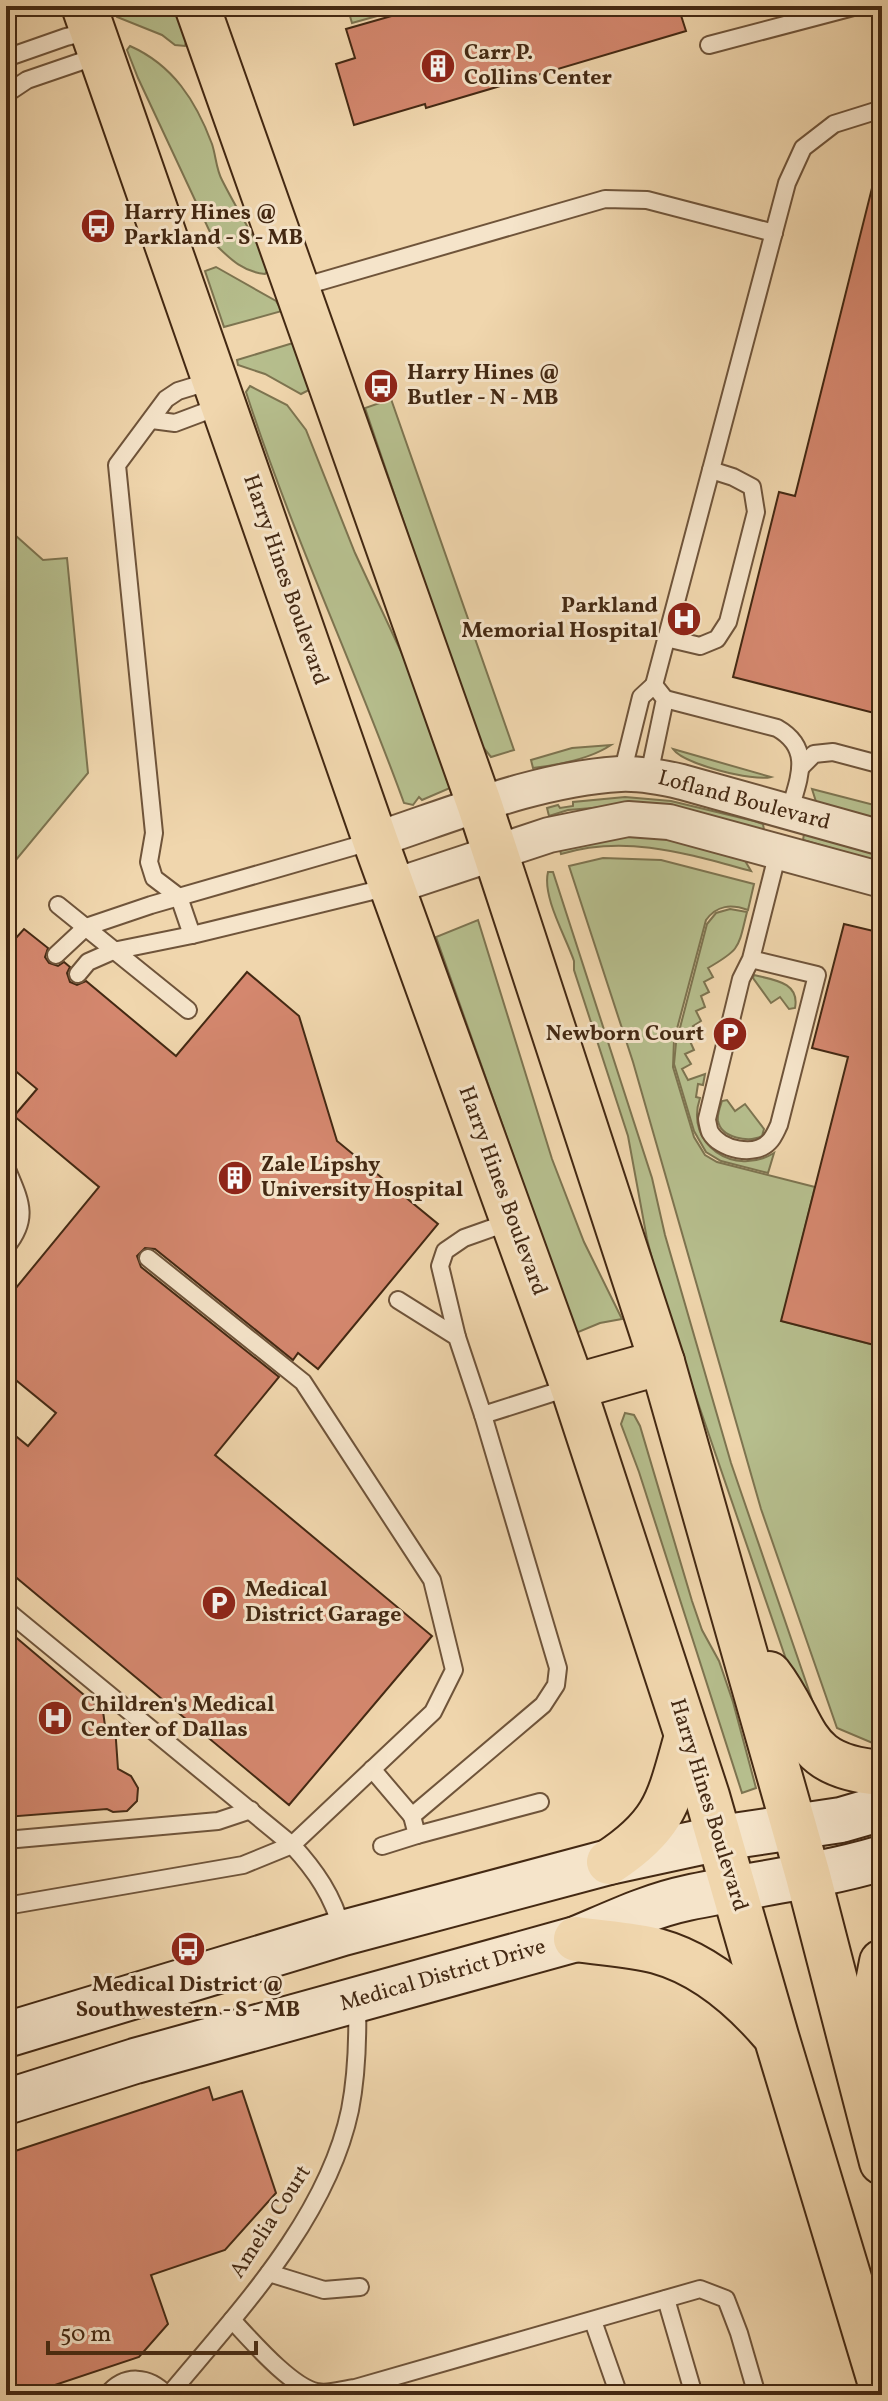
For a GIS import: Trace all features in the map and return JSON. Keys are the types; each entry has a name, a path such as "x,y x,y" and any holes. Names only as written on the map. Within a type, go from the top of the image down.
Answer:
{"main road":[{"path":"197,6 480,806 662,1362 808,1876 882,2162"},
{"name":"Harry Hines Boulevard","path":"92,31 375,840 573,1387 736,1889 776,2036 876,2345 882,2388"},
{"path":"573,1387 662,1362"},
{"path":"741,1638 780,1688 802,1734 815,1749 834,1762 857,1771 882,1773"},
{"path":"609,1862 639,1842 656,1822 669,1799 687,1736"},
{"path":"6,2035 343,1933 609,1862 720,1838 841,1820 882,1808"},
{"name":"Medical District Drive","path":"6,2102 135,2061 576,1939 685,1898 808,1876 882,1858"},
{"path":"343,1933 357,2000"},
{"path":"576,1939 655,1950 695,1964 748,2003 776,2036"},
{"path":"865,2104 873,2008 882,1962"}],"street":[{"name":"Lofland Boulevard","path":"375,840 547,785 636,774 882,838"},
{"path":"778,852 789,813"},
{"name":"Lofland Boulevard","path":"392,887 549,835 628,819 669,822 882,880"}],"lane":[{"path":"709,45 806,12 857,6"},
{"path":"6,58 92,31"},
{"path":"6,94 92,31"},
{"path":"636,774 641,697 654,685 787,183 803,148 834,124 882,109"},
{"path":"298,288 605,199 647,200 774,233"},
{"path":"192,935 179,897 154,878 149,862 154,833 117,465 166,399 178,391 220,392"},
{"path":"152,420 175,423 220,392"},
{"path":"666,638 700,646 717,639 728,622 756,512 752,487 711,470"},
{"path":"654,685 665,699 777,728 797,743 801,767 789,813"},
{"path":"636,774 665,699"},
{"path":"801,767 814,754 833,752 882,765"},
{"path":"56,955 86,927 375,840"},
{"path":"751,959 817,975 779,1125 770,1142 751,1151 717,1140 709,1131 707,1119 741,979 751,959 778,852"},
{"path":"78,974 88,962 113,951 392,887"},
{"path":"58,905 188,1010"},
{"path":"6,1167 21,1204 22,1221 6,1247"},
{"path":"412,1816 543,1705 556,1685 558,1668 457,1337 440,1266 445,1251 464,1238 513,1221"},
{"path":"6,1906 243,1865 292,1845 433,1712 454,1670 432,1580 303,1382 148,1258"},
{"path":"398,1300 457,1337"},
{"path":"483,1415 573,1387"},
{"path":"6,1610 292,1845 316,1871 335,1906 343,1933"},
{"path":"372,1769 412,1816 417,1835"},
{"path":"382,1846 540,1802"},
{"path":"6,1840 218,1821 251,1810"},
{"name":"Amelia Court","path":"107,2395 127,2379 143,2379 157,2385 168,2395 269,2273 321,2191 343,2137 350,2109 358,2055 357,2000"},
{"path":"269,2273 324,2290 360,2287"},
{"path":"232,2320 299,2384 319,2393 355,2388 700,2289 726,2299 757,2395"},
{"path":"666,2299 694,2395"},
{"path":"593,2321 619,2395"}],"green space":[{"path":"112,6 178,6 188,34 185,46 175,45 162,35 117,17"},
{"path":"347,6 413,6 352,23"},
{"path":"130,46 159,63 190,99 212,144 220,176 270,268 265,274 238,264 216,245 138,78 127,50"},
{"path":"216,267 276,301 282,311 224,327 205,271"},
{"path":"293,343 309,390 301,394 265,374 238,365 237,360"},
{"path":"250,386 287,405 306,430 355,553 411,673 450,788 422,800 419,797 413,805 404,803 303,547 246,392"},
{"path":"391,399 514,750 491,757 482,746 460,688 365,408"},
{"path":"6,527 43,560 67,558 88,773 6,872"},
{"path":"611,745 584,758 553,765 533,768 531,760 572,748"},
{"path":"673,749 771,777 750,777 719,770 679,755"},
{"path":"812,789 882,807 882,825 818,808"},
{"path":"625,797 671,801 754,821 763,824 764,830 761,832 628,805 568,810 549,816 547,808"},
{"path":"612,834 681,840 744,859 751,871 680,853 633,846 585,848 561,854 560,850"},
{"path":"804,834 882,855 882,863 803,840"},
{"path":"603,858 661,860 754,884 748,910 725,907 706,920 674,1040 673,1067 694,1137 705,1155 717,1162 815,1187 782,1321 882,1347 882,1747 837,1728 761,1509 633,1062 569,866"},
{"path":"548,872 553,872 652,1178 665,1235 731,1463 820,1723 800,1700 662,1298 647,1239 628,1136 574,970 574,961 551,905"},
{"path":"730,909 747,912 742,933 732,951 708,968 713,977 704,982 709,992 701,996 705,1007 696,1011 701,1021 693,1026 698,1036 689,1039 694,1050 685,1054 691,1064 682,1069 688,1080 705,1074 703,1085 698,1084 696,1097 700,1098 697,1115 699,1130 706,1142 729,1159 759,1159 774,1153 768,1173 721,1161 706,1152 694,1131 674,1064 676,1043 707,924 716,913"},
{"path":"478,920 552,1159 584,1242 622,1319 600,1323 576,1333 436,937"},
{"path":"754,975 789,987 794,993 795,1008 789,1009 780,997 771,1003 753,978"},
{"path":"727,1100 735,1111 745,1104 764,1129 762,1136 743,1139 724,1132 718,1116 722,1101"},
{"path":"625,1413 634,1415 640,1426 692,1601 702,1630 719,1661 733,1702 756,1788 742,1793 621,1424"}],"building":[{"name":"Carr P. Collins Center","path":"446,6 678,6 686,31 426,108 425,104 354,125 336,64 355,58 346,29 423,7 424,12"},
{"path":"874,180 882,181 882,715 733,677 779,492 795,496"},
{"path":"844,924 882,933 882,1347 781,1321 848,1057 812,1048"},
{"path":"24,929 48,948 45,957 49,963 58,966 64,962 70,967 67,973 70,982 77,985 86,981 176,1056 247,972 299,1016 337,1141 438,1224 318,1369 298,1353 293,1360 155,1249 145,1248 137,1256 141,1267 279,1377 215,1455 432,1636 289,1805 6,1569 6,1428 28,1446 56,1413 6,1372 6,1300 99,1187 14,1116 37,1089 6,1063 6,949"},
{"name":"Children's Medical Center of Dallas","path":"6,1629 103,1711 105,1726 115,1726 118,1769 131,1776 138,1788 137,1801 127,1811 107,1809 6,1817"},
{"path":"209,2087 213,2100 242,2091 276,2193 225,2250 151,2275 168,2324 139,2357 25,2395 6,2395 6,2154"}],"place":[{"name":"Carr P. Collins Center","path":"438,66"},
{"name":"Harry Hines @ Parkland - S - MB","path":"98,226"},
{"name":"Harry Hines @ Butler - N - MB","path":"381,386"},
{"name":"Parkland Memorial Hospital","path":"684,619"},
{"name":"Newborn Court","path":"730,1034"},
{"name":"Zale Lipshy University Hospital","path":"235,1178"},
{"name":"Medical District Garage","path":"219,1603"},
{"name":"Children's Medical Center of Dallas","path":"55,1718"},
{"name":"Medical District @ Southwestern - S - MB","path":"188,1949"}]}
